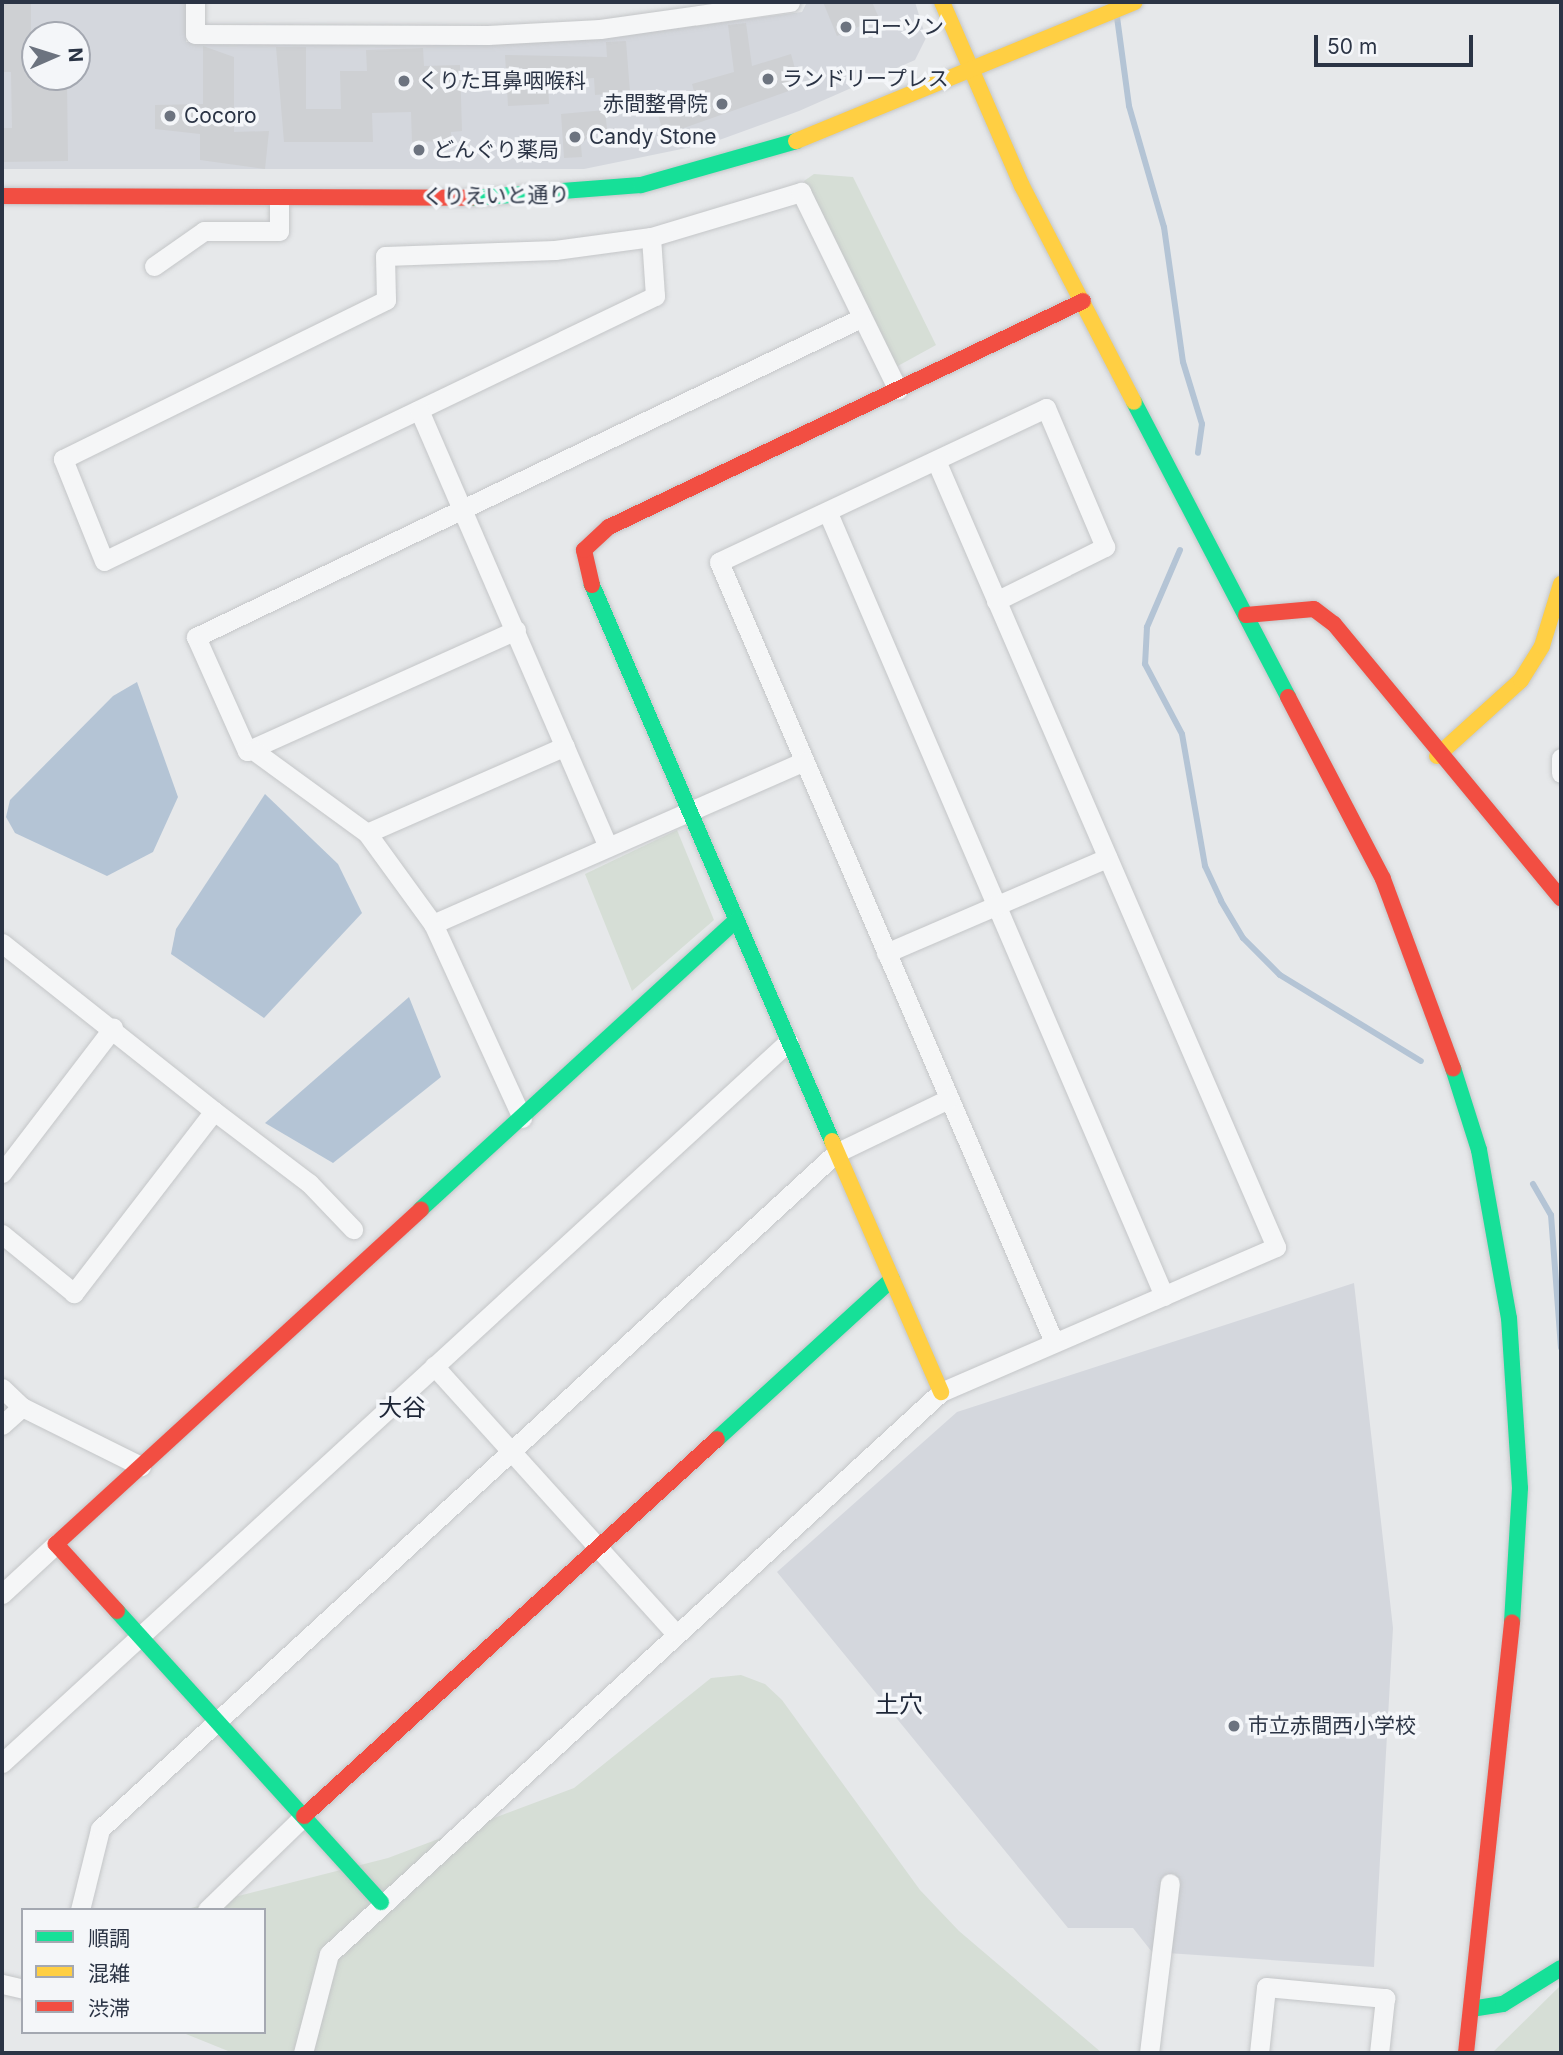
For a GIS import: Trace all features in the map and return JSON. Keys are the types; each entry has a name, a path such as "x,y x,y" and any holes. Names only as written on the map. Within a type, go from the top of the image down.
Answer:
{"street":[{"path":"195,2 195,34 488,35 600,29 790,2"},
{"path":"942,2 968,66 1083,301 1246,615 1415,953 1459,1081 1492,1204 1518,1428 1519,1537 1466,2053"},
{"name":"くりえいと通り","path":"2,196 279,198 573,195 641,185 812,136 968,66 1135,2"},
{"path":"651,237 654,296 104,561 63,458 386,300 385,256 555,250 651,237 801,192 898,390"},
{"path":"154,266 204,231 279,231 279,198"},
{"path":"942,1392 594,594 584,550 609,527 1083,301"},
{"path":"516,630 247,751 196,637 861,318"},
{"path":"996,601 1105,547 1046,408 937,463 719,562 802,762 1054,1342"},
{"path":"419,410 608,846"},
{"path":"303,2053 329,1954 381,1902 942,1392 1276,1247 937,463"},
{"path":"828,513 1164,1296"},
{"path":"1437,756 1521,680 1542,646 1561,584"},
{"path":"1246,615 1314,609 1334,624 1437,756 1561,898"},
{"path":"367,833 565,746"},
{"path":"253,750 367,833 433,924 522,1118"},
{"path":"1561,758 1561,774"},
{"path":"433,924 802,762"},
{"path":"886,953 1107,858"},
{"path":"2,1594 736,920"},
{"path":"5,953 113,1028 214,1111 309,1183 354,1229"},
{"path":"2,1173 113,1028"},
{"path":"2,1763 788,1042"},
{"path":"80,1908 100,1829 219,1723 836,1153 948,1099"},
{"path":"2,1234 74,1293 214,1111"},
{"path":"209,1908 304,1816 892,1279"},
{"path":"434,1366 676,1634"},
{"path":"2,1388 22,1407 141,1466"},
{"path":"2,1425 22,1407"},
{"path":"56,1544 381,1902"},
{"path":"1149,2053 1170,1883"},
{"path":"1471,2009 1503,2004 1561,1968"},
{"path":"2,1984 21,1989"},
{"path":"1259,2053 1266,1987 1385,1998 1379,2053"}],"shaded area":[{"path":"2,2 186,2 186,42 477,43 593,39 802,12 807,2 915,2 926,38 915,60 799,111 711,143 584,169 2,169"},
{"path":"814,174 853,177 936,345 896,367 804,181"},
{"path":"677,830 714,920 632,991 585,874"},
{"path":"1354,1283 1393,1628 1374,1967 1152,1952 1133,1928 1068,1928 777,1572 957,1412"},
{"path":"741,1675 765,1684 782,1700 920,1890 959,1931 1102,2053 233,2053 186,2034 266,2034 266,1908 191,1908 388,1858 574,1788 711,1678"},
{"path":"1561,1985 1561,2053 1492,2053"}],"water":[{"path":"137,682 178,797 153,852 107,876 15,833 6,817 10,800 113,696"},
{"path":"265,794 338,864 362,913 264,1018 171,954 176,929"},
{"path":"409,997 441,1077 333,1163 265,1123"}],"building":[{"path":"2,2 31,2 31,21 21,21 21,91 67,91 68,161 2,162 2,128 12,128 11,72 2,72"},
{"name":"ローソン","path":"823,2 872,2 879,18 837,36"},
{"path":"746,23 752,66 791,54 800,87 664,135 657,111 696,99 692,84 734,72 728,25"},
{"path":"626,41 630,92 595,95 594,78 548,81 549,104 508,106 505,55 607,57 606,42"},
{"path":"203,46 234,57 234,132 269,131 265,169 200,160 200,134 155,129 155,105 203,104"},
{"path":"276,47 306,47 306,109 341,109 340,71 367,71 366,50 423,48 424,66 460,65 462,131 451,132 451,141 412,142 411,112 372,113 373,142 284,142"},
{"name":"Candy Stone","path":"605,110 607,129 594,129 581,145 582,157 564,158 561,114"}],"waterway":[{"path":"1117,17 1129,106 1164,227 1183,362 1202,424 1198,453"},
{"path":"1180,550 1147,627 1145,664 1182,734 1205,866 1221,901 1243,938 1280,975 1421,1061"},
{"path":"1533,1184 1551,1215 1561,1348"}],"traffic: fast":[{"path":"471,198 641,185 796,141"},
{"path":"1134,402 1288,697"},
{"path":"592,585 832,1141"},
{"path":"421,1209 736,920"},
{"path":"1453,1068 1479,1150 1509,1318 1520,1488 1512,1622"},
{"path":"717,1439 892,1279"},
{"path":"117,1611 381,1902"},
{"path":"1471,2009 1503,2004 1561,1968"}],"traffic: slow":[{"path":"942,2 1022,186 1134,402"},
{"path":"796,141 1135,2"},
{"path":"1437,756 1521,680 1542,646 1561,584"},
{"path":"832,1141 941,1392"}],"traffic: jam":[{"path":"2,196 471,198"},
{"path":"592,585 584,550 609,527 1083,301"},
{"path":"1246,615 1314,609 1334,624 1561,898"},
{"path":"1288,697 1383,879 1453,1068"},
{"path":"117,1611 56,1544 421,1209"},
{"path":"304,1816 717,1439"},
{"path":"1466,2053 1512,1622"}],"place":[{"name":"ローソン","path":"846,27"},
{"name":"ランドリープレス","path":"768,79"},
{"name":"くりた耳鼻咽喉科","path":"404,81"},
{"name":"赤間整骨院","path":"722,104"},
{"name":"Cocoro","path":"170,116"},
{"name":"Candy Stone","path":"575,137"},
{"name":"どんぐり薬局","path":"419,150"},
{"name":"市立赤間西小学校","path":"1234,1726"}],"district":[{"name":"大谷","path":"402,1408"},
{"name":"土穴","path":"899,1705"}]}
